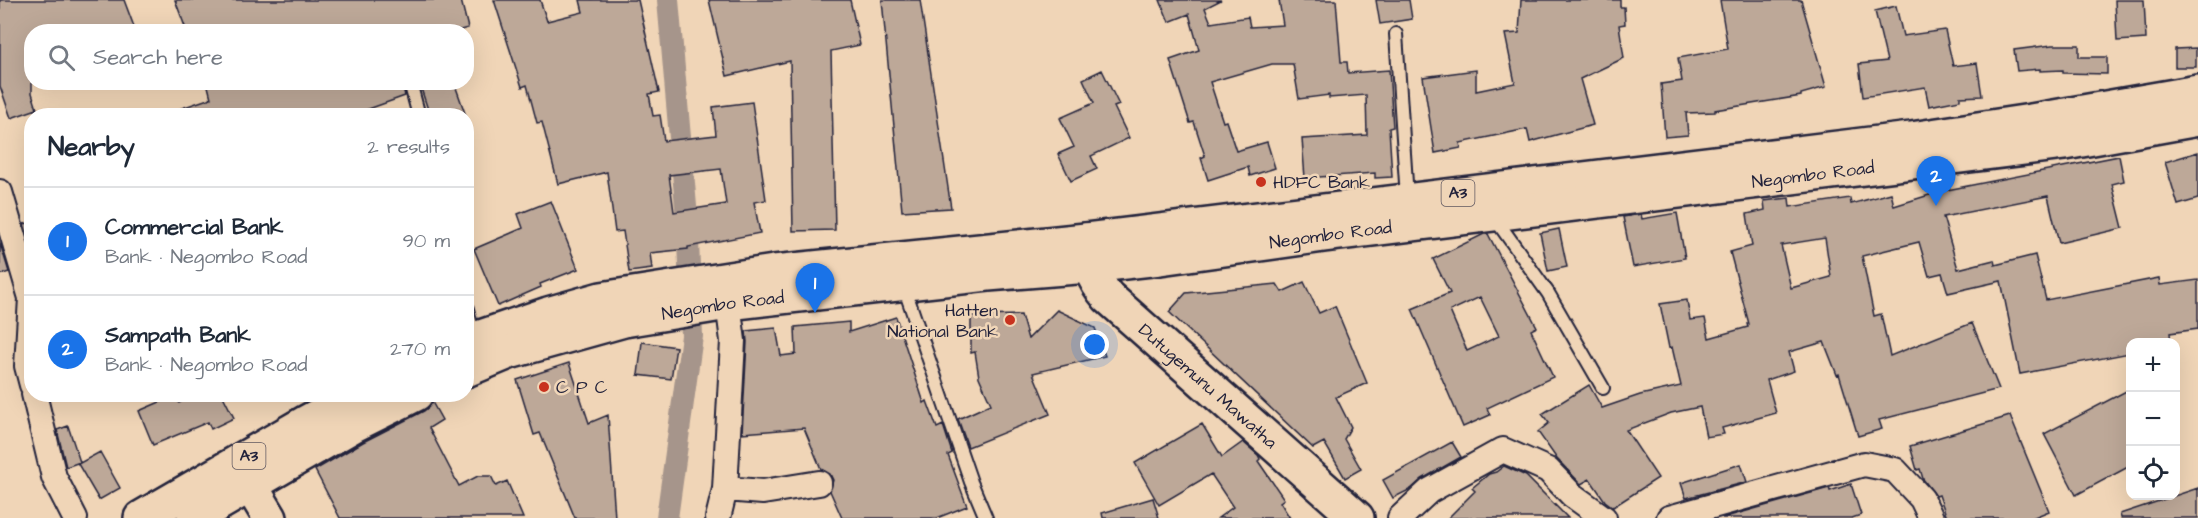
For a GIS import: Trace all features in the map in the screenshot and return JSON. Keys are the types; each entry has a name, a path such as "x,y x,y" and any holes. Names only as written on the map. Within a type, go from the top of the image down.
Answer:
{"main road":[{"name":"Negombo Road","path":"474,339 601,299 674,300 903,283 988,274 1088,253 1407,200 1911,139 2198,92"},
{"name":"Negombo Road","path":"721,296 774,272 1088,253 1491,214 2065,143 2198,119"},
{"name":"Dutugemunu Mawatha","path":"1088,253 1095,282 1108,297 1357,518"},
{"name":"Negombo Road","path":"474,367 509,352 624,320 674,300"},
{"name":"A3","path":"194,518 305,423 343,402"},
{"name":"A3","path":"141,518 354,425 400,402"},
{"path":"243,474 270,518"}],"street":[{"path":"0,192 24,277"},
{"path":"717,518 725,489 733,341 721,296"},
{"path":"36,402 54,477 75,518"},
{"path":"1400,518 1429,491 1503,450 1548,470 1572,495 1604,518"},
{"path":"1669,518 1864,464 1895,470 1922,499 1931,518"},
{"path":"725,489 764,492 819,483"}],"lane":[{"path":"1396,34 1407,200"},
{"path":"412,90 417,108"},
{"path":"1491,214 1548,293 1603,388"},
{"path":"903,283 971,482 986,518"}],"building":[{"path":"0,0 124,0 133,24 24,24 24,90 32,90 37,108 24,108 24,114 11,118 0,86"},
{"path":"175,0 461,0 467,24 268,23 184,24"},
{"path":"494,0 540,0 547,21 583,12 580,0 638,0 659,92 649,94 653,116 660,115 664,141 716,135 713,107 752,102 766,200 754,202 760,233 688,247 688,249 650,253 652,269 629,272 623,231 615,232 607,172 558,184 542,122 537,123 527,85 522,87","holes":["721,169 726,204 674,212 669,175"]},
{"path":"709,0 850,0 860,45 831,51 835,230 793,231 790,61 727,76"},
{"path":"882,0 920,0 951,208 902,211"},
{"path":"1160,0 1221,0 1205,8 1211,23 1248,17 1250,27 1283,25 1279,0 1336,0 1341,62 1347,62 1348,73 1389,70 1393,127 1389,128 1392,177 1375,178 1375,173 1305,178 1302,139 1367,135 1366,95 1329,98 1329,95 1299,99 1293,64 1272,64 1210,82 1223,122 1226,121 1236,151 1267,142 1275,168 1250,176 1248,167 1208,180 1201,158 1205,156 1194,122 1190,123 1170,60 1199,50 1189,14 1169,22"},
{"path":"1376,0 1409,0 1412,19 1380,24"},
{"path":"1521,0 1620,0 1620,7 1624,7 1625,24 1619,25 1624,58 1580,79 1593,125 1530,142 1527,129 1460,143 1461,148 1435,153 1423,77 1476,70 1476,91 1515,83 1505,34 1519,33"},
{"path":"1720,0 1801,0 1826,87 1801,94 1801,96 1715,110 1715,112 1686,113 1688,135 1665,137 1661,84 1682,81 1678,58 1728,49"},
{"path":"2115,0 2144,0 2146,39 2117,41"},
{"path":"1896,6 1903,36 1945,30 1953,66 1977,63 1982,96 1960,97 1960,100 1929,106 1925,87 1863,97 1859,64 1887,61 1875,11"},
{"path":"2052,45 2079,45 2079,57 2107,57 2107,74 2063,73 2063,70 2040,71 2040,69 2017,71 2014,50"},
{"path":"2196,48 2196,67 2175,67 2175,49"},
{"path":"1102,70 1119,105 1114,107 1129,138 1091,156 1097,169 1071,181 1058,154 1074,147 1060,118 1094,103 1083,79"},
{"path":"209,90 404,90 405,96 371,108 182,108 211,98"},
{"path":"422,90 457,90 463,108 427,108"},
{"path":"2198,152 2198,199 2178,205 2165,162"},
{"path":"2119,156 2124,181 2112,184 2123,228 2059,243 2048,196 1943,217 1958,269 1994,260 1995,265 2035,255 2046,300 2159,278 2160,285 2198,280 2198,329 2170,333 2171,338 2126,338 2126,354 2020,374 2001,281 1948,293 1942,273 1929,276 1919,242 1862,256 1874,316 1881,314 1890,356 1972,323 1999,389 1879,420 1882,429 1858,436 1839,374 1837,375 1824,342 1789,352 1794,371 1767,380 1776,413 1722,428 1724,434 1706,437 1700,407 1671,413 1626,430 1658,478 1613,507 1605,501 1590,479 1581,484 1557,459 1538,432 1549,423 1542,414 1589,385 1602,408 1640,395 1681,386 1672,347 1669,348 1660,304 1687,300 1690,320 1705,318 1709,338 1748,327 1730,252 1752,246 1747,214 1765,210 1764,201 1789,198 1790,207 1850,198 1851,204 1891,193 1894,206 1942,191","holes":["1825,238 1831,277 1791,288 1781,245"]},
{"path":"551,201 578,269 540,284 541,287 498,306 474,249 523,228 518,214"},
{"path":"1677,213 1685,258 1633,267 1623,217 1641,214 1642,219"},
{"path":"1559,229 1567,267 1548,271 1540,233"},
{"path":"1488,234 1537,327 1531,330 1553,377 1487,408 1490,415 1463,427 1412,309 1450,293 1433,259","holes":["1480,297 1499,336 1467,351 1450,311"]},
{"path":"0,243 9,272 0,275"},
{"path":"1304,282 1319,313 1335,306 1367,383 1336,397 1351,427 1344,439 1361,469 1345,478 1324,442 1313,448 1169,312 1186,293 1277,284 1282,292"},
{"path":"1057,310 1095,328 1105,356 1033,373 1050,414 968,447 958,419 991,404 979,377 975,352 971,353 971,316 1021,315 1028,339"},
{"path":"896,317 924,403 927,401 937,428 943,425 952,453 948,455 967,506 937,518 842,518 830,491 833,480 830,474 821,469 804,428 742,433 746,331 776,328 781,356 796,354 795,327 849,322 849,332"},
{"path":"642,342 676,347 671,379 638,375"},
{"path":"569,363 589,423 608,415 615,518 575,518 540,433 534,435 517,380"},
{"path":"2126,391 2126,468 2076,495 2044,434"},
{"path":"160,402 226,402 234,418 211,429 208,422 153,445 139,411"},
{"path":"432,402 442,420 429,428 459,486 478,476 491,476 496,486 507,481 523,518 340,518 315,470 424,411"},
{"path":"2010,416 2049,511 2032,518 1947,518 1939,495 1936,496 1923,479 1920,469 1917,470 1910,446"},
{"path":"1202,424 1222,457 1243,442 1258,455 1260,459 1258,461 1284,499 1280,502 1290,518 1218,518 1233,507 1211,474 1159,505 1135,463"},
{"path":"68,426 80,462 66,467 57,430"},
{"path":"1452,442 1461,457 1393,498 1383,480"},
{"path":"100,452 120,488 99,500 78,464"},
{"path":"1741,464 1747,482 1686,498 1681,483"},
{"path":"1504,466 1526,476 1568,518 1448,518 1475,491 1472,488 1489,474"},
{"path":"1851,484 1861,515 1852,518 1722,518 1829,488 1830,491"},
{"path":"2198,488 2198,518 2121,518 2120,514 2162,500 2180,500 2180,494"},
{"path":"1153,498 1159,518 1103,518 1102,513"}],"waterway":[{"path":"667,518 692,336 687,218 668,0"}],"place":[{"name":"HDFC Bank","path":"1261,182"},
{"name":"Sampath Bank","path":"1936,206"},
{"name":"Commercial Bank","path":"815,313"},
{"name":"Hatten National Bank","path":"1010,320"},
{"name":"C P C","path":"544,387"}]}
